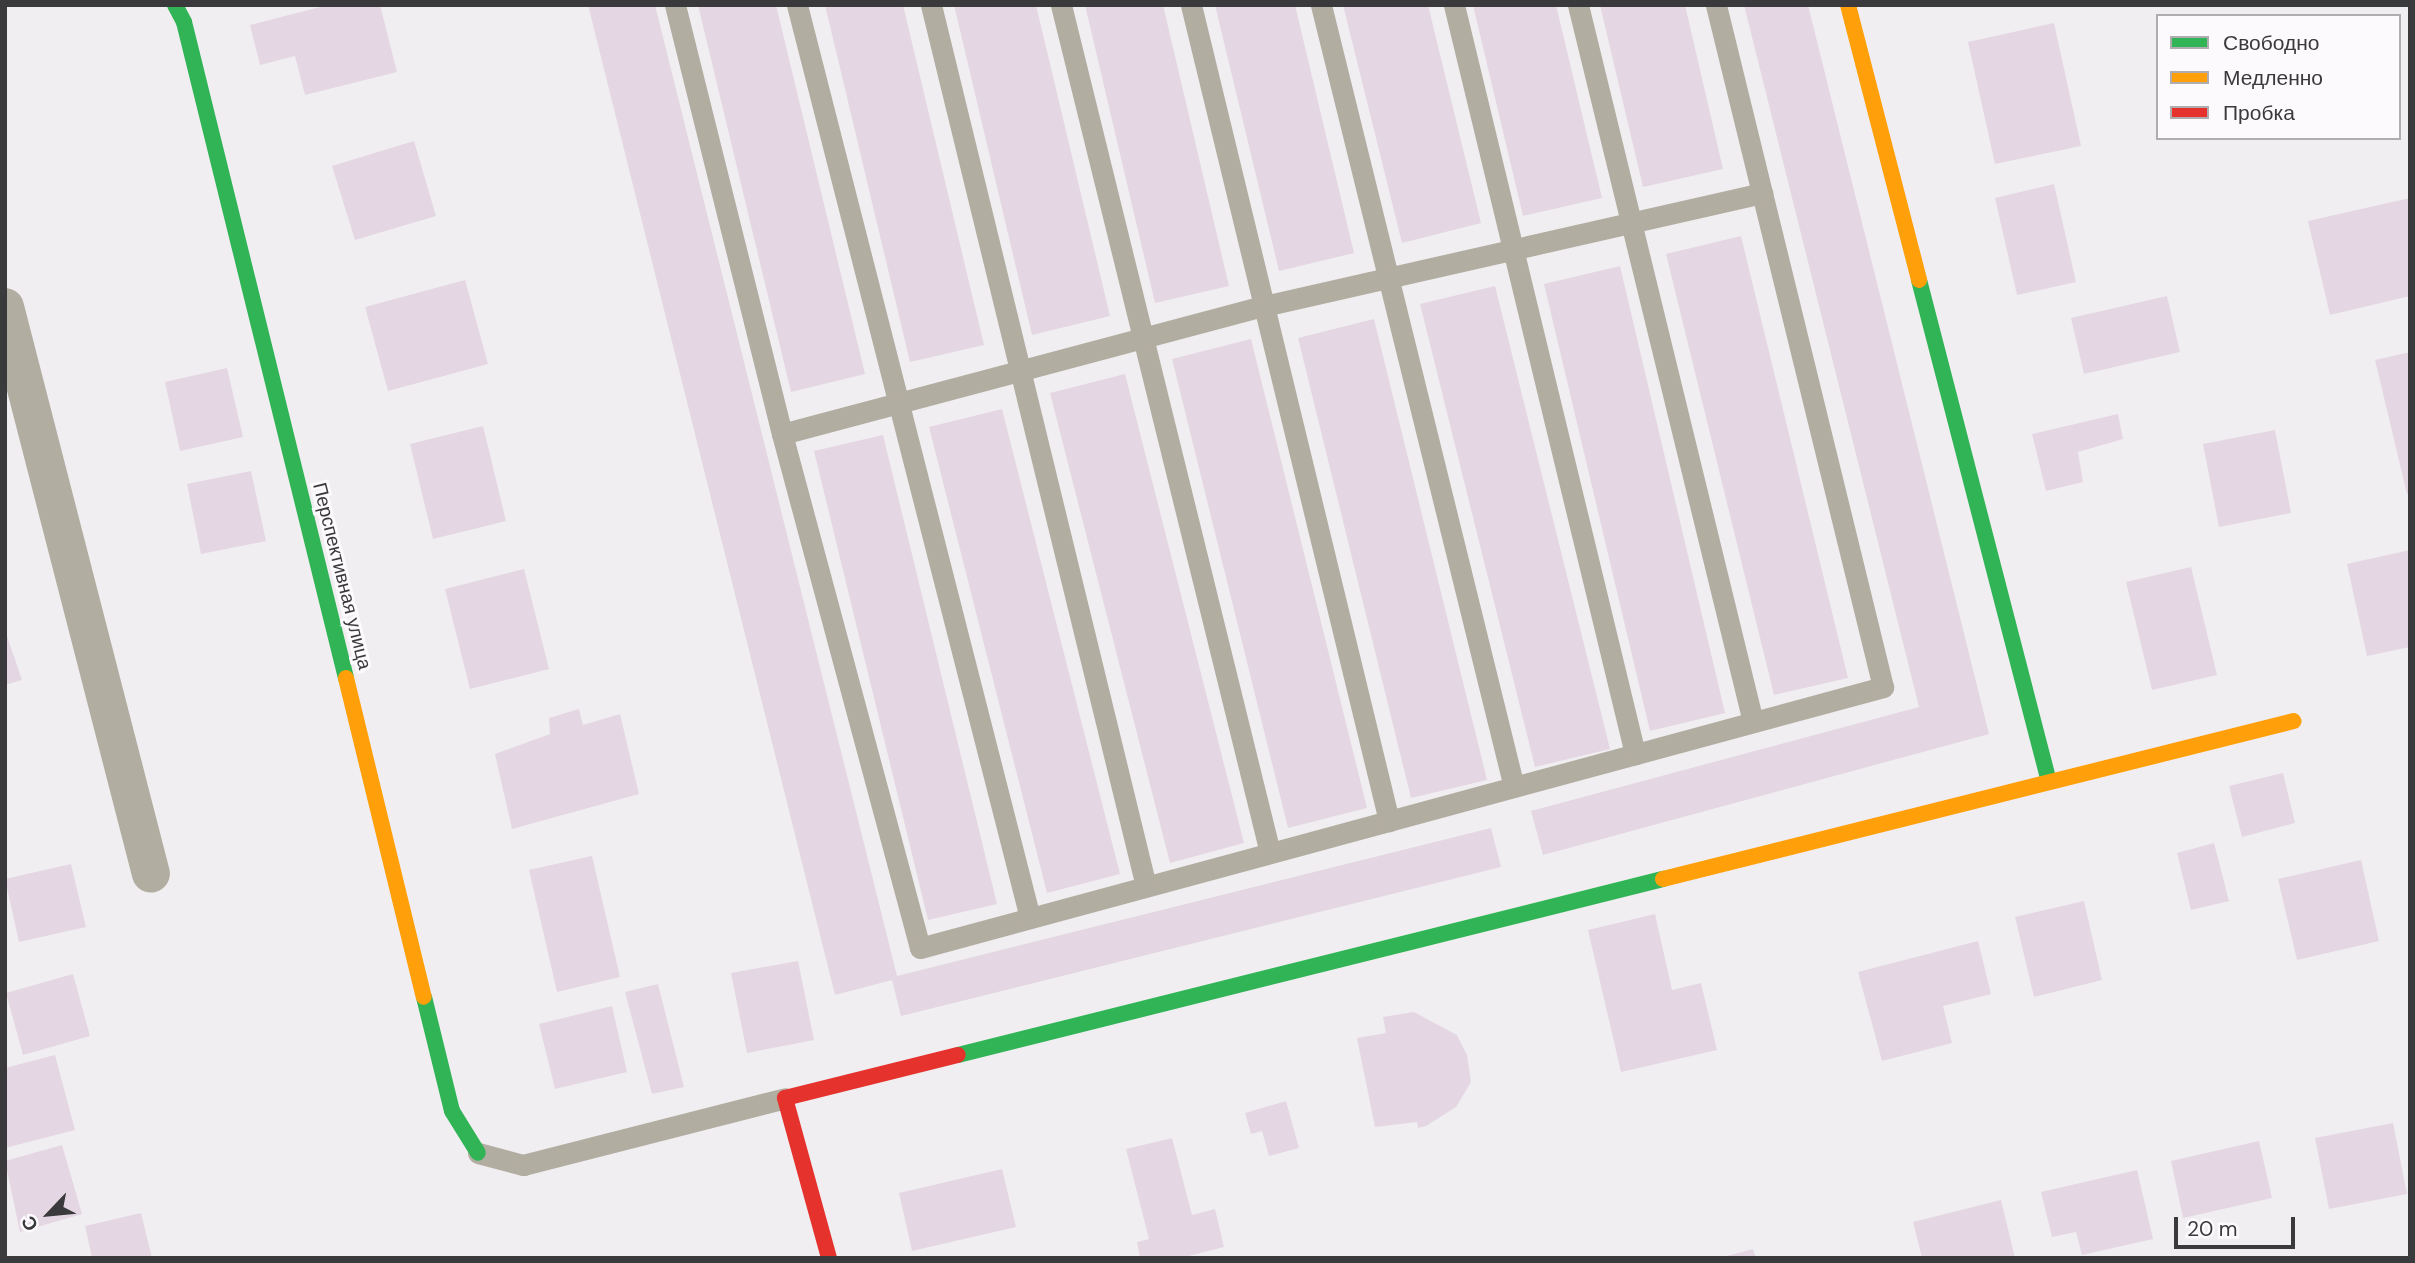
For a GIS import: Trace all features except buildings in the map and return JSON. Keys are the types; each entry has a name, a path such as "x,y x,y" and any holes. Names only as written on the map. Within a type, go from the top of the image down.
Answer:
{"street":[{"name":"Перспективная улица","path":"175,5 184,22 452,1111 478,1153"},
{"path":"1848,5 2048,778"},
{"path":"5,307 151,874"},
{"path":"829,1258 785,1098 2048,778 2294,721"}],"lane":[{"path":"675,5 782,433 920,948 1883,687 1716,5"},
{"path":"797,5 1030,918"},
{"path":"931,5 1146,886"},
{"path":"1061,5 1270,853"},
{"path":"1191,5 1389,821"},
{"path":"1321,5 1514,787"},
{"path":"1454,5 1635,754"},
{"path":"1578,5 1754,722"},
{"path":"782,433 1264,306 1514,252 1762,192"},
{"path":"478,1153 523,1165 785,1098"}],"traffic: fast":[{"path":"175,5 184,22 346,678"},
{"path":"1919,280 2048,778"},
{"path":"958,1055 1663,879"},
{"path":"424,997 452,1111 478,1153"}],"traffic: slow":[{"path":"1848,5 1919,280"},
{"path":"346,678 424,997"},
{"path":"1663,879 2294,721"}],"traffic: jam":[{"path":"829,1258 785,1098 958,1055"}]}
